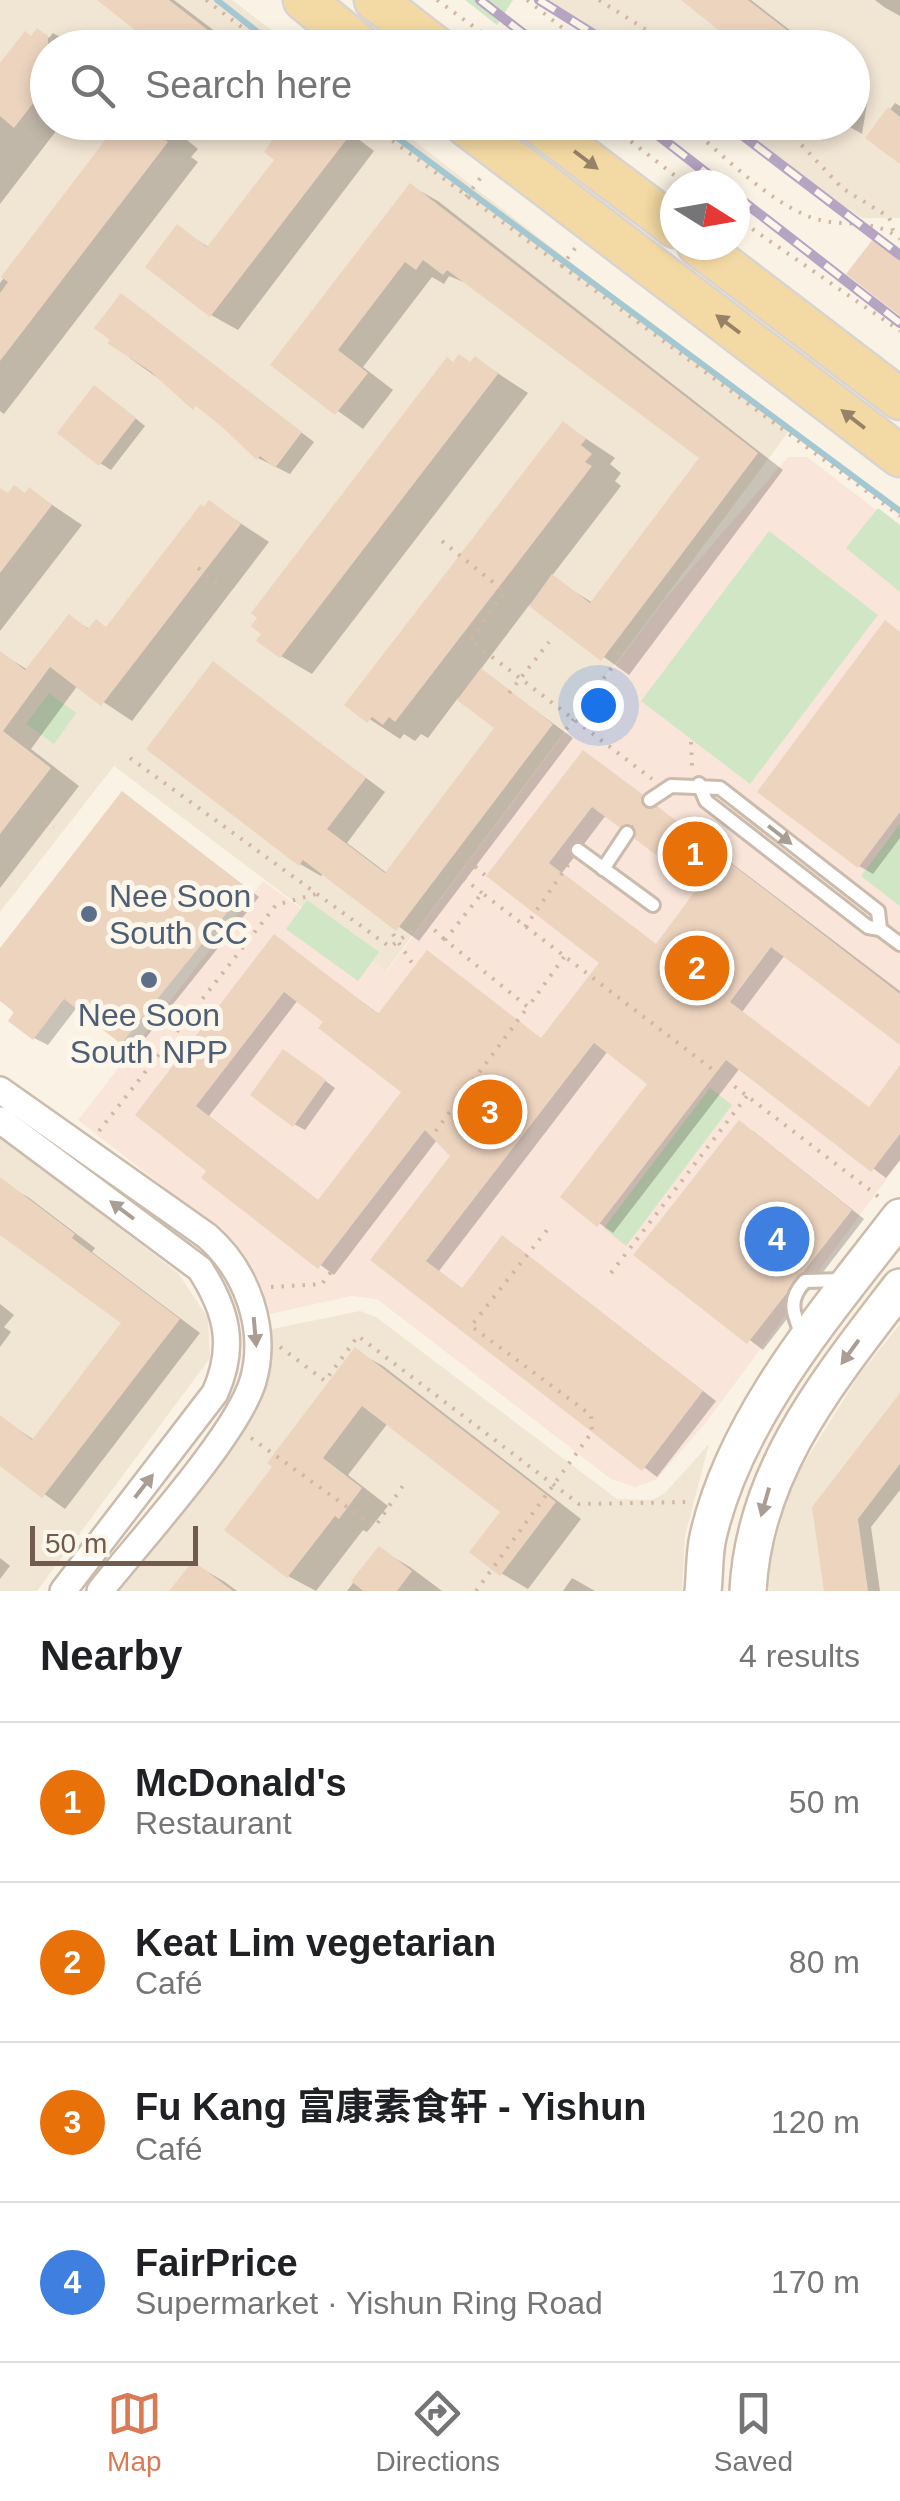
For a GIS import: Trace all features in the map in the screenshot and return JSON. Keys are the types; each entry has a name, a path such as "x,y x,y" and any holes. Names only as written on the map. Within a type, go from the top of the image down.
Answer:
{"main road":[{"path":"304,0 342,30"},
{"path":"374,0 413,30"},
{"path":"486,140 900,456"},
{"path":"560,140 660,217"},
{"path":"718,260 900,399"},
{"path":"703,1591 707,1540 726,1482 806,1343 852,1280 894,1210"},
{"path":"748,1591 750,1552 772,1478 803,1420 900,1287"}],"street":[{"path":"0,1090 29,1126 200,1268 220,1299 230,1336 226,1368 215,1393 63,1591"},
{"path":"0,1120 29,1126 218,1245 250,1295 258,1338 253,1382 231,1424 100,1591"}],"lane":[{"path":"650,800 666,789 696,784 720,788 878,911 880,929 900,944"},
{"path":"603,869 627,833"},
{"path":"578,850 653,905"}],"path":[{"path":"206,0 245,30"},
{"path":"437,0 478,30"},
{"path":"528,0 566,30"},
{"path":"600,0 647,30"},
{"path":"388,140 900,516"},
{"path":"629,140 668,170"},
{"path":"705,140 790,208 815,219 874,224 900,239"},
{"path":"797,140 842,188 890,217 894,234"},
{"path":"466,197 479,180"},
{"path":"750,227 900,331"},
{"path":"561,266 574,250"},
{"path":"723,512 731,518"},
{"path":"442,540 505,592 470,640 666,789"},
{"path":"198,568 223,587"},
{"path":"509,693 549,642"},
{"path":"614,648 622,654 458,875 894,1210"},
{"path":"691,742 696,784"},
{"path":"130,758 390,947 424,921 528,1006"},
{"path":"45,821 54,826"},
{"path":"525,927 578,850"},
{"path":"460,854 486,876"},
{"path":"445,940 482,892"},
{"path":"84,1126 96,1135 276,904 316,894"},
{"path":"393,934 414,966"},
{"path":"270,1296 266,1287 322,1284 564,958"},
{"path":"611,1272 747,1096"},
{"path":"476,1591 592,1432 591,1415 471,1326 551,1225"},
{"path":"275,1365 278,1345 325,1381 358,1336 578,1504 701,1502"},
{"path":"244,1433 376,1527 404,1484"}],"shaded area":[{"path":"0,0 232,0 272,30 30,30 30,140 413,140 789,431 386,971 114,766 0,912"},
{"path":"548,0 900,0 900,218 862,218 749,140 870,140 870,30 591,30"},
{"path":"788,457 807,457 900,528 900,1161 707,1421 656,1480 635,1487 611,1479 377,1299 351,1296 270,1314 258,1279 232,1240 78,1120 263,881 387,971 663,602"},
{"path":"0,1136 178,1273 208,1318 210,1358 37,1591 0,1591"},
{"path":"360,1311 376,1317 617,1499 652,1500 665,1493 709,1444 685,1536 682,1591 119,1591 254,1412 267,1378 272,1329"},
{"path":"900,1324 900,1591 769,1591 770,1562 790,1486 857,1378"}],"green space":[{"path":"465,0 513,0 497,25"},
{"path":"878,508 900,525 900,592 846,548"},
{"path":"769,531 878,615 750,784 641,701"},
{"path":"49,693 76,713 54,744 26,724"},
{"path":"900,824 900,906 861,876"},
{"path":"307,900 379,952 358,981 286,929"},
{"path":"710,1088 732,1105 626,1246 604,1228"}],"building":[{"path":"97,0 169,0 208,30 135,30"},
{"path":"681,0 748,0 787,30 718,30"},
{"path":"25,31 30,35 30,107 14,128 0,116 0,63"},
{"path":"888,107 900,117 900,164 868,140"},
{"path":"105,140 168,142 0,361 0,293 8,282 1,277"},
{"path":"346,140 210,317 145,267 177,224 207,247 274,160 264,152 272,141"},
{"path":"410,183 758,453 601,661 529,606 552,574 590,603 699,458 447,270 443,275 423,260 416,270 405,262 338,350 368,373 335,415 270,365"},
{"path":"877,234 900,252 900,316 846,274"},
{"path":"121,293 302,432 275,468 260,456 257,460 196,406 193,410 150,371 107,343 110,340 94,328"},
{"path":"459,354 470,362 475,356 498,374 280,658 256,641 261,634 251,626 257,618 251,613 447,357 453,362"},
{"path":"94,385 136,418 99,466 57,433"},
{"path":"563,421 586,439 581,445 592,454 585,462 592,466 395,722 389,717 383,725 372,717 367,723 344,705"},
{"path":"14,485 25,493 29,487 52,505 0,573 0,488 8,493"},
{"path":"209,500 241,524 101,706 50,667 3,731 51,768 0,834 0,651 25,670 69,614 88,629 96,619 106,627 201,504 204,507"},
{"path":"885,620 900,632 900,812 858,868 757,792"},
{"path":"213,661 366,778 327,829 385,873 494,728 457,700 481,668 553,724 396,931 303,860 299,866 146,749"},
{"path":"583,750 642,794 645,808 658,807 900,994 900,1045 771,947 730,1002 869,1107 900,1065 900,1134 871,1172 726,1060 597,1227 560,1197 647,1084 594,1043 426,1261 462,1288 502,1235 703,1391 642,1471 370,1260 450,1156 425,1130 318,1269 201,1178 206,1171 135,1115 274,934 378,1014 427,950 541,1038 599,963 486,876","holes":["592,807 619,827 633,825 635,839 698,887 656,944 549,863","284,992 323,1022 318,1028 401,1092 318,1200 196,1106"]},
{"name":"Nee Soon South CC","path":"122,791 247,888 121,1044 64,999 33,1040 8,1021 14,1012 0,1001 0,948"},
{"path":"283,1049 326,1080 293,1127 250,1095"},
{"path":"739,1120 852,1210 747,1344 633,1255"},
{"path":"0,1177 75,1234 72,1238 180,1319 42,1498 0,1466 0,1415 32,1440 121,1323 0,1235"},
{"path":"355,1347 556,1502 500,1576 469,1552 500,1512 362,1406 323,1458 362,1488 287,1578 224,1530 272,1467 267,1463"},
{"path":"900,1393 900,1464 858,1519 868,1591 824,1591 812,1507"},
{"path":"379,1546 412,1571 397,1591 363,1591 351,1581"},
{"path":"193,1561 233,1591 169,1591"}],"waterway":[{"path":"217,0 255,30"},
{"path":"400,140 900,511"}],"railway":[{"path":"480,0 519,30"},
{"path":"539,0 587,30"},
{"path":"664,140 703,170"},
{"path":"749,140 900,255"},
{"path":"750,207 900,323"}],"place":[{"name":"McDonald's","path":"695,854"},
{"name":"Nee Soon South CC","path":"89,914"},
{"name":"Keat Lim vegetarian","path":"697,968"},
{"name":"Nee Soon South NPP","path":"149,980"},
{"name":"Fu Kang 富康素食轩 - Yishun","path":"490,1112"},
{"name":"FairPrice","path":"777,1239"}]}
